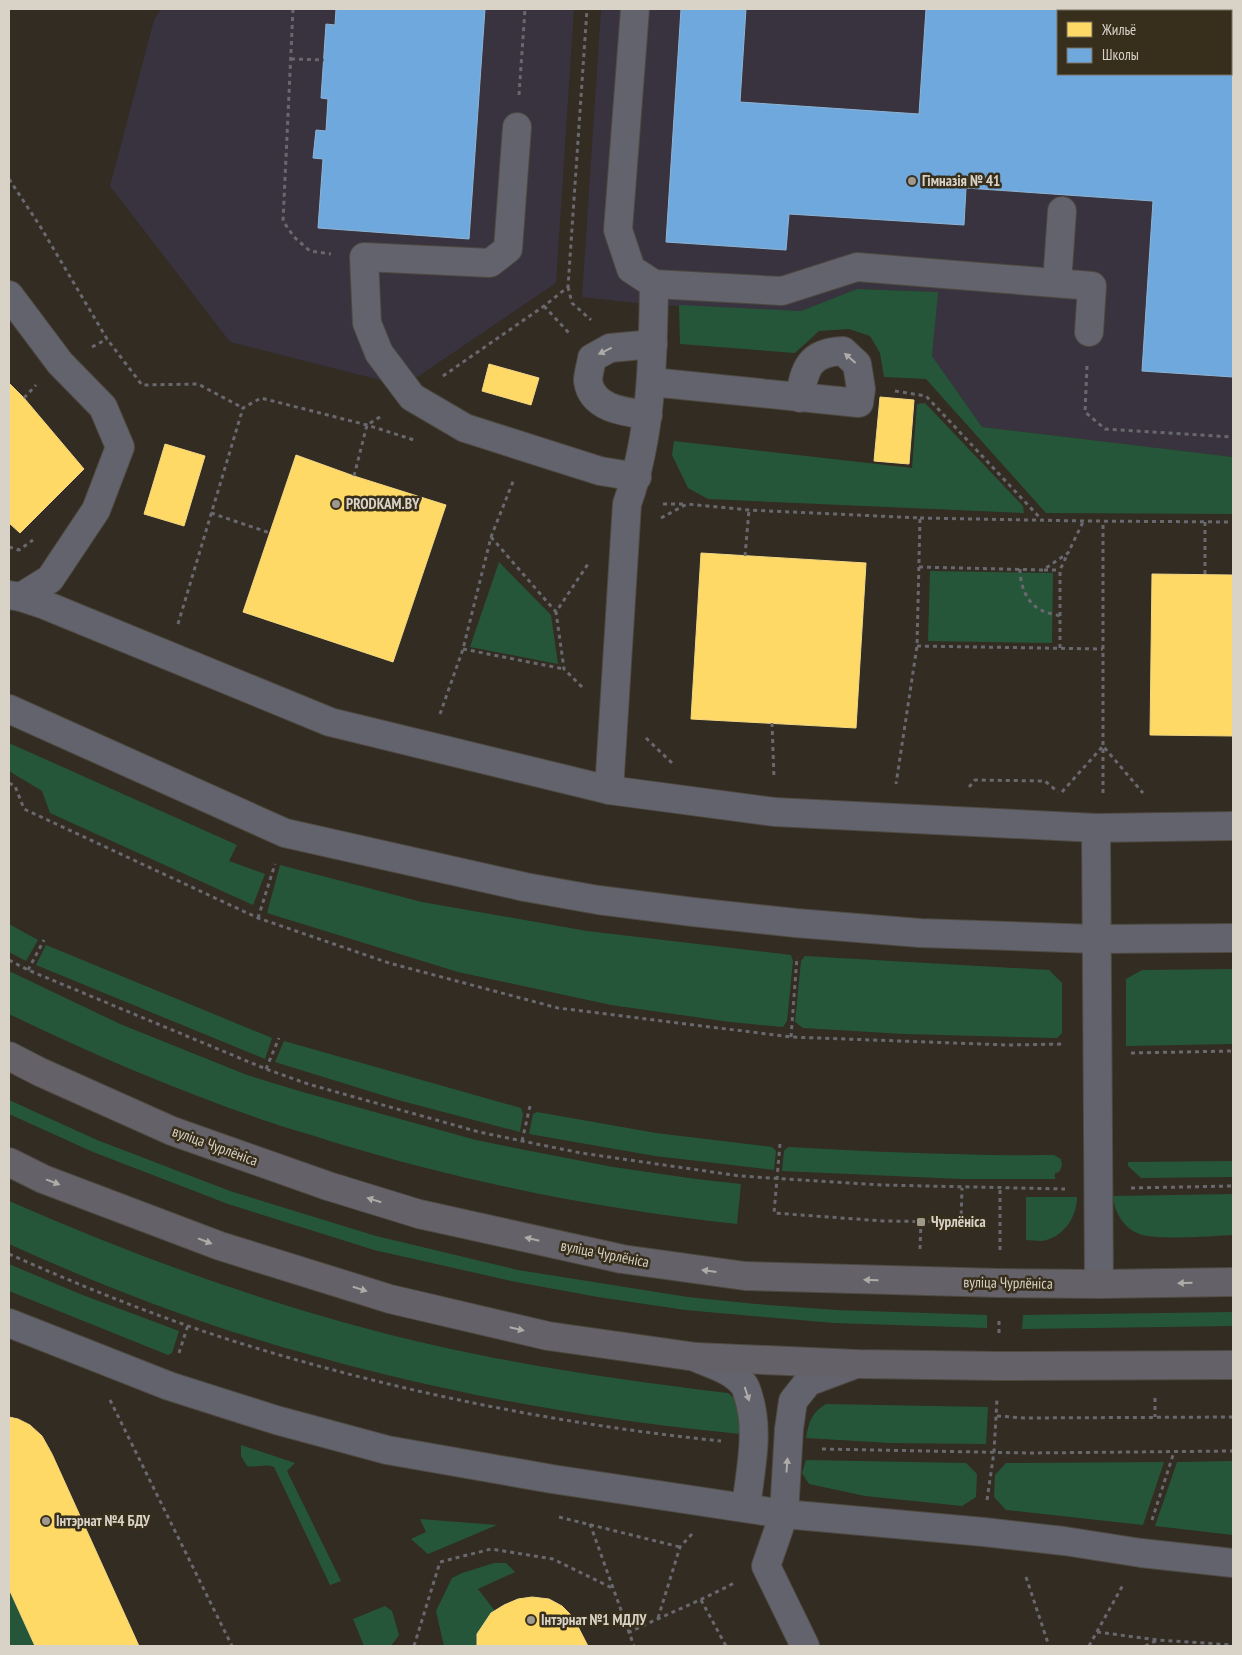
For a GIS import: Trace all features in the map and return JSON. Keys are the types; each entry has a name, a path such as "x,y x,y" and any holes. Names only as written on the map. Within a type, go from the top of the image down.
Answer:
{"main road":[{"name":"вуліца Чурлёніса","path":"9,1056 40,1072 172,1131 328,1186 419,1214 622,1260 745,1276 999,1283 1233,1282"},
{"path":"9,1162 43,1178 220,1246 390,1299 548,1336 696,1357 856,1364 999,1366 1233,1364"}],"lane":[{"path":"635,9 618,230 631,268 654,284 782,291 857,267 1092,286 1089,332"},
{"path":"517,127 508,249 490,263 364,257 367,323 379,353 412,397 465,428 600,471 637,477"},
{"path":"1057,283 1062,211"},
{"path":"609,790 627,504 637,477 648,415 653,344 654,284"},
{"path":"9,295 60,363 103,408 120,447 96,510 50,579 15,596"},
{"path":"648,415 623,411 605,405 593,396 588,380 592,358 610,348 653,344"},
{"path":"651,382 800,398 859,403 861,389 857,364 843,351 828,352 813,360 803,376 800,398"},
{"path":"15,596 54,609 330,722 609,790 775,812 1096,828 1233,826"},
{"path":"9,709 285,833 525,887 598,900 796,923 920,933 1096,939 1233,938"},
{"path":"1096,828 1099,1284"},
{"path":"9,1323 169,1386 276,1420 387,1450 552,1479 784,1514 984,1532 1233,1563"},
{"path":"696,1357 730,1372 745,1386 752,1408 754,1444 746,1508"},
{"path":"805,1646 766,1566 784,1514 793,1400 808,1382 856,1364"}],"path":[{"path":"293,9 282,220 294,238 310,251 364,257"},
{"path":"517,127 525,9"},
{"path":"587,9 568,287 572,302 597,325"},
{"path":"291,59 324,60"},
{"path":"9,179 40,226 107,339 142,385 198,384 243,408"},
{"path":"354,476 367,425 412,397 544,306 568,287"},
{"path":"544,306 574,338"},
{"path":"1089,332 1085,412 1105,429 1233,437"},
{"path":"926,396 1042,520"},
{"path":"178,625 243,408 261,398 367,425 423,442"},
{"path":"437,722 463,650 491,537 517,472"},
{"path":"627,504 687,504 749,510 920,518 1103,522 1233,522"},
{"path":"658,519 687,504"},
{"path":"745,556 749,510"},
{"path":"211,513 270,533"},
{"path":"896,785 918,646 920,518"},
{"path":"1060,648 1060,570 1084,521"},
{"path":"1103,522 1103,795"},
{"path":"1204,574 1205,522"},
{"path":"491,537 556,612"},
{"path":"1043,570 1068,553"},
{"path":"919,567 1060,570"},
{"path":"1020,569 1022,587 1029,600 1039,609 1060,616"},
{"path":"918,646 1103,649"},
{"path":"463,650 564,669"},
{"path":"772,723 775,812"},
{"path":"645,737 673,764"},
{"path":"1060,794 1103,746"},
{"path":"1103,746 1147,798"},
{"path":"9,782 15,786 24,809 258,918 389,963 558,1008 791,1038 1008,1045 1072,1044"},
{"path":"258,918 277,858"},
{"path":"28,970 44,940"},
{"path":"791,1038 798,949"},
{"path":"9,960 28,970 266,1069 308,1084 479,1132 581,1153 740,1176 777,1179 962,1188 1233,1186"},
{"path":"266,1069 279,1038"},
{"path":"1129,1053 1233,1051"},
{"path":"522,1141 530,1106"},
{"path":"780,1144 774,1214 883,1221 962,1222 962,1188"},
{"path":"9,1254 134,1305 204,1331 260,1349 386,1383 528,1413 636,1432 754,1444"},
{"path":"109,1397 232,1646"},
{"path":"997,1416 1025,1418 1233,1417"},
{"path":"788,1448 1029,1453 1233,1451"},
{"path":"590,1524 634,1646"},
{"path":"414,1646 440,1562 491,1549 553,1559 612,1588"},
{"path":"628,1633 701,1600 766,1566"},
{"path":"1026,1576 1049,1646"},
{"path":"701,1600 726,1646"},
{"path":"1097,1632 1158,1640 1233,1645"},
{"path":"1146,1646 1158,1640"},
{"path":"1158,1640 1158,1646"}],"shaded area":[{"path":"161,9 574,9 556,283 404,386 230,342 110,186 154,20"},
{"name":"Гімназія № 41","path":"601,9 1233,9 1233,457 982,427 932,356 937,292 857,289 801,311 654,305 582,297"}],"green space":[{"path":"857,289 938,292 932,356 982,427 1233,457 1233,514 1046,513 926,379 884,377 880,353 870,336 849,329 819,331 795,353 680,344 679,305 801,311"},
{"path":"925,403 1023,506 1024,513 708,499 688,488 672,455 674,441 912,468 917,404"},
{"path":"499,562 551,615 558,664 470,647"},
{"path":"930,571 1053,573 1052,643 928,641"},
{"path":"9,743 237,845 229,861 265,874 253,905 50,813 42,791 9,771"},
{"path":"280,865 422,902 587,931 791,955 793,961 787,1021 783,1027 730,1022 611,1005 458,972 267,913"},
{"path":"9,924 38,940 26,961 9,952"},
{"path":"46,945 272,1038 265,1059 36,965"},
{"path":"805,956 1049,970 1062,983 1062,1033 1057,1038 904,1034 803,1028 795,1022 801,961"},
{"path":"1233,969 1233,1044 1126,1046 1126,979 1142,970"},
{"path":"9,971 120,1024 247,1075 306,1093 476,1140 613,1167 741,1184 737,1224 583,1202 482,1182 333,1142 263,1120 134,1071 9,1014"},
{"path":"284,1041 521,1108 523,1114 520,1132 398,1100 275,1062"},
{"path":"9,1100 97,1140 230,1191 376,1236 518,1270 688,1297 756,1304 836,1310 987,1315 987,1328 834,1323 685,1310 516,1282 374,1250 228,1204 93,1152 9,1114"},
{"path":"537,1112 656,1133 772,1147 776,1151 774,1170 655,1156 529,1134 533,1114"},
{"path":"788,1147 987,1155 1054,1155 1061,1159 1062,1166 1059,1172 1055,1173 1055,1179 961,1179 782,1171 784,1151"},
{"path":"1233,1161 1233,1177 1141,1178 1128,1166 1128,1162"},
{"path":"1233,1194 1233,1235 1184,1237 1156,1237 1137,1233 1127,1227 1120,1218 1113,1196"},
{"path":"1026,1197 1077,1197 1074,1212 1067,1225 1056,1236 1042,1241 1026,1240"},
{"path":"9,1201 113,1244 218,1283 271,1301 379,1332 469,1353 543,1367 728,1393 733,1397 738,1406 741,1417 741,1434 612,1419 484,1396 358,1368 233,1332 120,1291 9,1244"},
{"path":"9,1264 80,1294 179,1331 172,1353 168,1355 9,1291"},
{"path":"1233,1312 1233,1326 1022,1329 1023,1315"},
{"path":"826,1404 988,1407 986,1444 889,1443 806,1438 812,1418"},
{"path":"241,1445 295,1463 287,1471 341,1581 330,1585 274,1467 267,1465 247,1466 241,1456"},
{"path":"806,1460 966,1463 977,1474 976,1497 962,1506 865,1496 809,1484 802,1473"},
{"path":"1233,1461 1233,1535 1155,1526 1177,1462"},
{"path":"1164,1462 1143,1525 1006,1510 994,1497 995,1475 1006,1463"},
{"path":"420,1519 497,1525 428,1554 411,1539 426,1532"},
{"path":"494,1563 506,1563 515,1572 478,1589 495,1611 482,1627 477,1646 444,1646 436,1611 452,1578"},
{"path":"10,1592 35,1646 9,1646"},
{"path":"385,1606 392,1611 399,1635 391,1646 364,1646 353,1619"}],"building: Жильё":[{"path":"489,364 539,378 531,405 482,391"},
{"path":"9,383 84,469 20,533 9,523"},
{"path":"880,397 914,400 909,464 874,461"},
{"path":"165,444 205,456 184,526 144,514"},
{"path":"296,455 354,476 446,505 393,662 243,612"},
{"path":"701,553 866,563 856,728 691,719"},
{"path":"1152,574 1233,575 1233,736 1150,735"},
{"name":"Інтэрнат №4 БДУ","path":"9,1417 30,1425 42,1436 52,1454 139,1646 35,1646 9,1589"},
{"name":"Інтэрнат №1 МДЛУ","path":"532,1597 549,1599 562,1606 573,1617 588,1646 477,1646 477,1634 491,1613 518,1599"}],"building: Школы":[{"path":"336,9 485,9 469,239 318,228 323,159 313,158 316,130 326,131 328,99 321,98 326,24 335,25"},
{"path":"681,9 746,9 740,102 919,114 926,9 1233,9 1233,377 1142,371 1153,201 966,188 964,225 789,214 786,250 666,242"}],"place":[{"name":"Гімназія № 41","path":"912,181"},
{"name":"PRODKAM.BY","path":"336,504"},
{"name":"Чурлёніса","path":"921,1222"},
{"name":"Інтэрнат №4 БДУ","path":"46,1521"},
{"name":"Інтэрнат №1 МДЛУ","path":"531,1620"}]}
